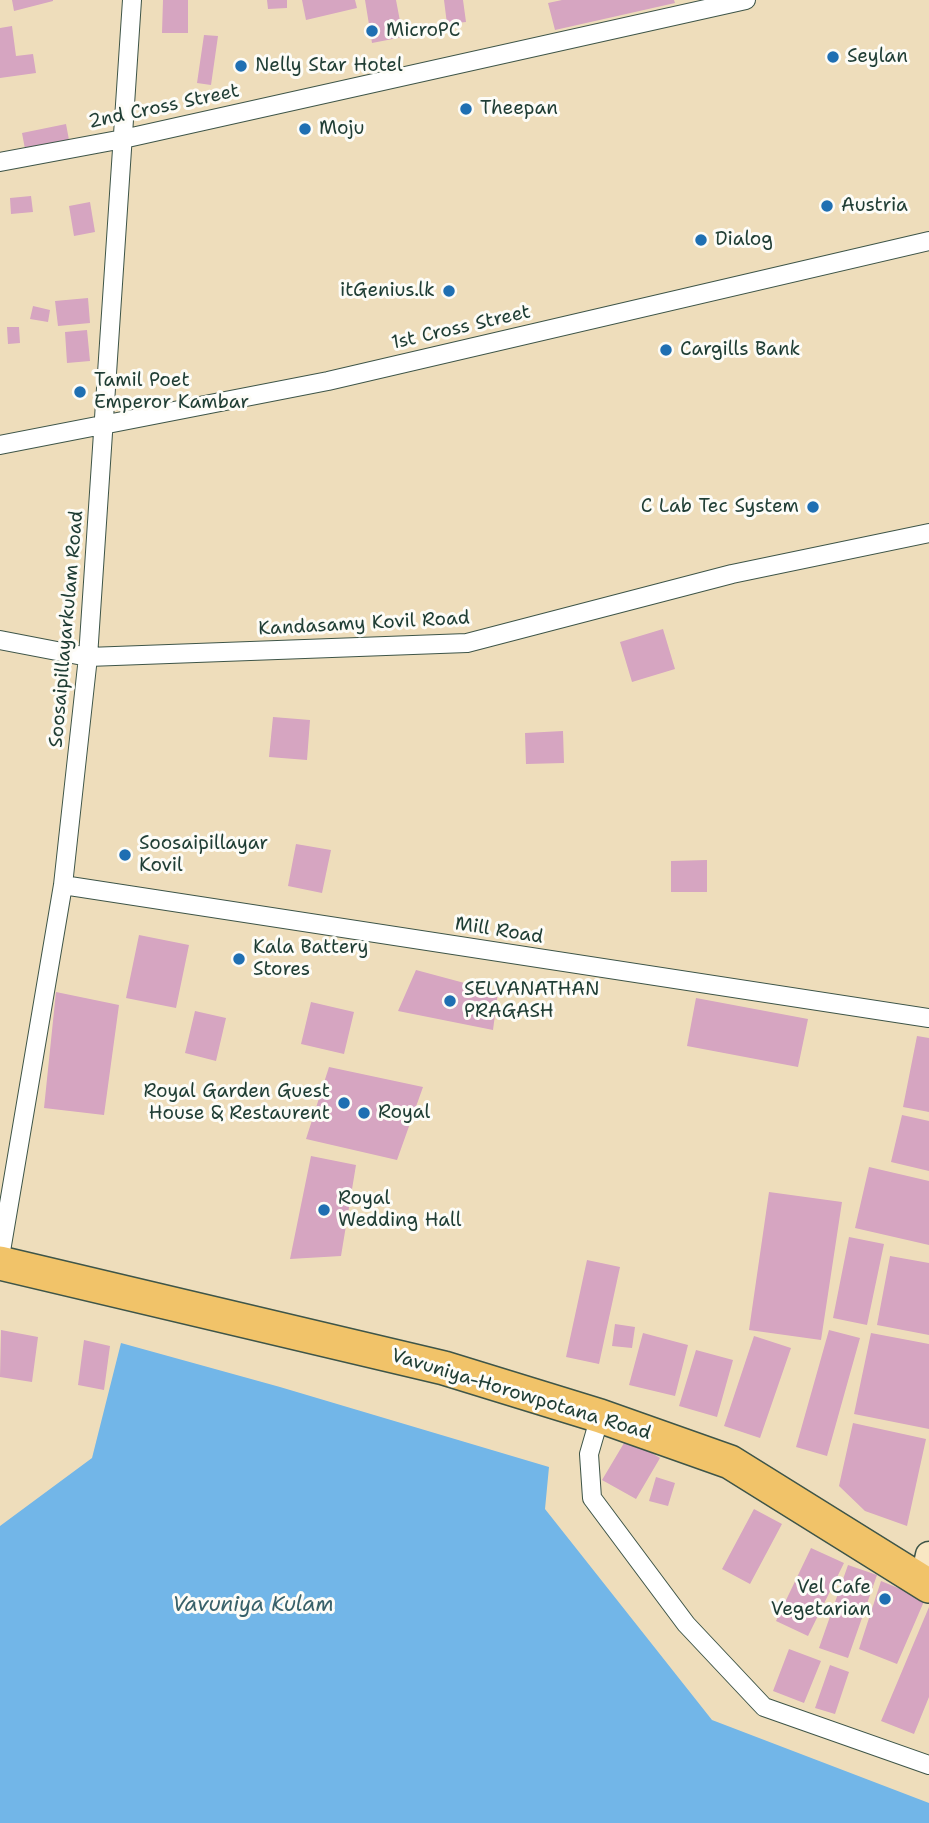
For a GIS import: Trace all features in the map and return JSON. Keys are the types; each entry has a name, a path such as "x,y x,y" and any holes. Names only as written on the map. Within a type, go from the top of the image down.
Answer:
{"highway":[{"name":"Vavuniya-Horowpotana Road","path":"0,1263 443,1368 600,1416 730,1462 927,1575"}],"street":[{"name":"Soosaipillayarkulam Road","path":"0,1257 64,885 88,657 132,0"},
{"name":"2nd Cross Street","path":"0,162 123,139 648,20 688,7 746,0"},
{"name":"1st Cross Street","path":"0,445 328,381 929,241"},
{"name":"Kandasamy Kovil Road","path":"0,640 88,657 467,643 732,574 929,533"},
{"name":"Mill Road","path":"64,885 929,1018"},
{"path":"600,1416 589,1454 592,1497 686,1624 764,1707 929,1765"}],"water":[{"name":"Vavuniya Kulam","path":"121,1343 549,1467 545,1509 712,1720 929,1803 929,1823 0,1823 0,1526 92,1458"}],"building":[{"path":"12,0 53,0 53,1 14,11"},
{"path":"163,0 188,0 188,33 162,33"},
{"path":"267,0 287,0 287,8 268,9"},
{"path":"302,0 355,0 357,8 306,20"},
{"path":"365,0 396,0 403,37 372,43"},
{"path":"444,0 463,0 466,22 447,24"},
{"path":"562,0 674,0 675,3 555,30 548,3"},
{"path":"12,26 16,56 33,54 36,73 0,78 0,28"},
{"path":"204,35 218,36 211,85 197,83"},
{"path":"66,124 69,140 25,149 22,133"},
{"path":"31,196 33,212 11,214 10,198"},
{"path":"90,202 95,232 74,236 69,206"},
{"path":"88,298 90,323 58,326 55,301"},
{"path":"33,306 50,310 48,322 30,319"},
{"path":"7,327 19,327 20,343 8,344"},
{"path":"87,330 90,361 67,363 65,332"},
{"path":"663,629 675,669 632,682 620,642"},
{"path":"273,717 310,720 307,760 269,757"},
{"path":"563,731 564,763 526,764 525,733"},
{"path":"296,844 331,850 322,893 288,886"},
{"path":"707,860 707,892 671,892 671,861"},
{"path":"139,935 189,945 176,1008 126,998"},
{"name":"SELVANATHAN PRAGASH","path":"416,970 498,992 493,1030 398,1011"},
{"path":"56,992 119,1005 104,1115 44,1108"},
{"path":"696,998 808,1019 798,1067 687,1046"},
{"path":"311,1002 354,1012 344,1054 301,1044"},
{"path":"195,1011 226,1018 216,1061 185,1053"},
{"path":"917,1036 929,1038 929,1112 903,1107"},
{"name":"Royal","path":"329,1067 423,1087 397,1160 306,1139"},
{"path":"902,1115 929,1121 929,1171 891,1162"},
{"name":"Royal Wedding Hall","path":"311,1156 356,1165 341,1256 290,1259"},
{"path":"869,1167 929,1181 929,1245 855,1228"},
{"path":"769,1192 842,1202 821,1340 749,1330"},
{"path":"849,1237 884,1244 867,1325 833,1318"},
{"path":"890,1256 929,1263 929,1335 877,1325"},
{"path":"587,1260 620,1267 599,1364 566,1357"},
{"path":"615,1324 635,1327 632,1348 612,1346"},
{"path":"1,1330 38,1337 32,1382 0,1377"},
{"path":"829,1330 860,1338 827,1456 796,1447"},
{"path":"643,1333 688,1345 675,1396 629,1385"},
{"path":"871,1333 929,1344 929,1429 854,1414"},
{"path":"754,1336 791,1348 760,1438 724,1426"},
{"path":"84,1340 110,1346 104,1390 78,1385"},
{"path":"696,1350 733,1360 717,1417 679,1406"},
{"path":"853,1423 926,1439 907,1526 865,1511 839,1486"},
{"path":"627,1438 660,1458 636,1499 602,1480"},
{"path":"656,1477 675,1483 668,1506 649,1501"},
{"path":"754,1509 782,1524 750,1584 722,1569"},
{"path":"811,1548 844,1563 808,1636 776,1621"},
{"path":"848,1565 877,1575 848,1658 819,1648"},
{"path":"881,1581 925,1599 897,1664 859,1649"},
{"path":"929,1607 929,1697 914,1734 881,1721"},
{"path":"789,1649 821,1661 804,1703 773,1691"},
{"path":"830,1665 849,1672 835,1714 815,1708"}],"place":[{"name":"MicroPC","path":"372,31"},
{"name":"Seylan","path":"833,57"},
{"name":"Nelly Star Hotel","path":"241,66"},
{"name":"Theepan","path":"466,109"},
{"name":"Moju","path":"305,129"},
{"name":"Austria","path":"827,206"},
{"name":"Dialog","path":"701,240"},
{"name":"itGenius.lk","path":"449,291"},
{"name":"Cargills Bank","path":"666,350"},
{"name":"Tamil Poet Emperor Kambar","path":"80,392"},
{"name":"C Lab Tec System","path":"813,507"},
{"name":"Soosaipillayar Kovil","path":"125,855"},
{"name":"Kala Battery Stores","path":"239,959"},
{"name":"SELVANATHAN PRAGASH","path":"450,1001"},
{"name":"Royal Garden Guest House & Restaurent","path":"344,1103"},
{"name":"Royal","path":"364,1113"},
{"name":"Royal Wedding Hall","path":"324,1210"},
{"name":"Vel Cafe Vegetarian","path":"885,1599"}]}
